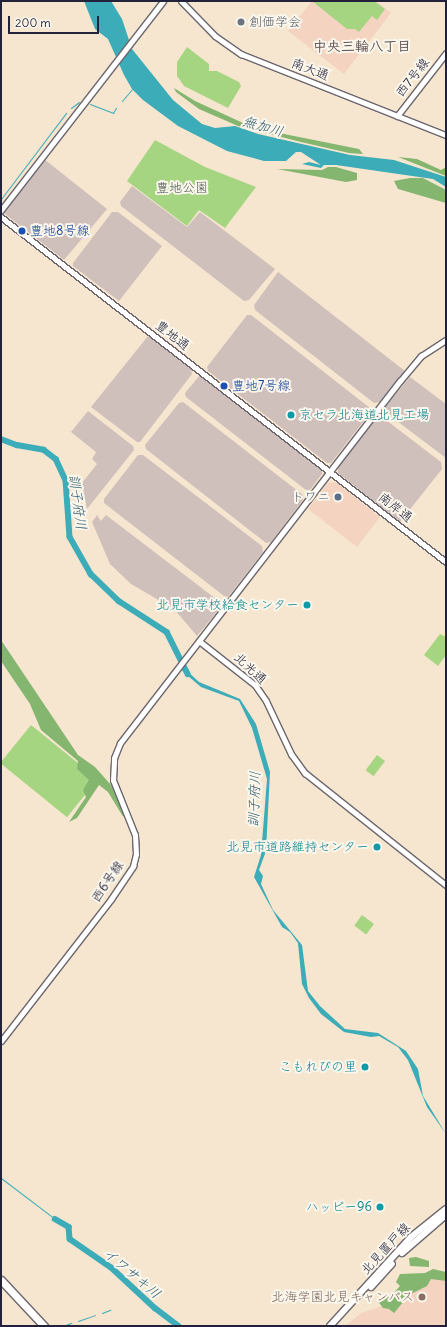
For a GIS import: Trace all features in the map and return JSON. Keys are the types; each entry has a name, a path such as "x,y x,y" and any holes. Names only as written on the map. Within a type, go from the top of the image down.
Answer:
{"highway":[{"path":"1,1280 43,1326"},
{"path":"1,1286 43,1326"}],"main road":[{"name":"北見置戸線","path":"330,1326 411,1237 446,1209"},
{"name":"北見置戸線","path":"336,1326 409,1245 446,1215"}],"street":[{"name":"南大通","path":"181,1 215,36 241,54 446,135"},
{"path":"1,210 162,2"},
{"name":"西7号線","path":"397,116 446,53"},
{"name":"豊地通","path":"1,217 330,472"},
{"path":"199,641 421,356 445,341 446,336"},
{"name":"南岸通","path":"330,472 446,562"},
{"name":"西6号線","path":"1,1041 111,899 133,866 136,850 135,835 115,789 112,769 114,758 120,743 199,641"},
{"name":"北光通","path":"199,641 255,685 266,701 291,754 305,773 446,885"}],"shaded area":[{"path":"312,1 376,1 391,13 344,74 288,31"},
{"path":"44,159 107,209 64,260 5,214 4,210"},
{"path":"132,186 187,227 200,212 275,269 249,300 244,301 121,206 120,202"},
{"path":"112,212 118,212 162,246 119,301 73,266 73,263"},
{"path":"278,272 405,371 380,402 374,403 255,310 254,305"},
{"path":"247,315 251,315 370,408 370,413 331,463 327,463 208,371 207,367"},
{"path":"148,336 191,369 192,374 140,442 137,442 91,407"},
{"path":"199,376 202,376 322,470 322,474 310,490 306,490 186,397 185,393"},
{"path":"410,377 446,404 446,458 385,412 384,408"},
{"path":"183,402 303,495 303,500 271,542 266,543 146,449 145,445 179,403"},
{"path":"88,411 133,446 134,450 87,509 82,483 97,464 92,459 96,452 71,432"},
{"path":"377,417 382,417 441,462 442,469 400,522 338,473 338,467"},
{"path":"138,455 143,455 262,546 263,552 228,597 224,596 104,503 104,499"},
{"path":"336,482 380,517 357,547 308,509 328,483"},
{"path":"97,515 101,521 106,515 220,602 220,608 197,636 174,609 131,584 110,564 92,522"},
{"name":"北海学園北見キャンパス","path":"431,1277 446,1279 446,1326 345,1326 361,1313 377,1308"}],"green space":[{"path":"312,1 374,1 385,9 377,20 372,16 359,32 355,29 347,29"},
{"path":"187,47 209,64 209,71 217,71 239,82 241,86 228,108 184,86 177,76 177,62"},
{"path":"174,88 195,101 254,128 359,149 363,154 349,153 238,126 199,109 176,92"},
{"name":"豊地公園","path":"155,140 205,167 256,187 225,228 199,210 187,226 127,181"},
{"path":"398,157 417,159 441,170 446,167 446,176"},
{"path":"328,167 336,167 357,173 357,180 346,182 277,169 322,170"},
{"path":"410,178 423,178 446,190 446,203 398,189 394,181"},
{"path":"440,634 446,637 446,655 438,666 424,655"},
{"path":"1,640 78,755 95,767 111,785 127,820 122,815 108,792 99,785 77,818 69,822 86,797 83,790 89,780 77,769 78,761 41,730 30,704 1,661"},
{"path":"31,725 98,779 67,817 1,764"},
{"path":"377,755 385,761 374,776 366,770"},
{"path":"362,915 374,924 366,934 354,925"},
{"path":"416,1257 429,1261 429,1267 410,1266 409,1258"},
{"path":"433,1269 446,1272 446,1281 431,1279 427,1286 409,1295 394,1313 389,1309 383,1308 377,1300 383,1296 390,1297 400,1286 396,1282 400,1274 425,1273"}],"water":[{"path":"84,1 111,1 122,19 132,49 173,100 202,124 215,128 235,126 258,134 350,155 394,160 446,177 446,187 433,179 336,165 324,165 321,168 302,164 309,162 321,165 301,152 296,152 286,161 264,161 227,151 178,126 143,100 132,89 108,39 95,29"},
{"name":"訓子府川","path":"184,668 199,682 240,699 256,724 270,772 266,851 259,870 263,876 261,884 273,910 302,945 308,991 320,1006 345,1029 378,1033 406,1051 418,1069 423,1096 446,1134 427,1107 408,1060 398,1047 379,1036 371,1037 344,1032 321,1014 309,998 302,984 298,943 290,932 282,927 254,877 261,855 267,779 252,728 239,701 201,687 182,670"}],"waterway":[{"path":"122,101 132,89"},
{"path":"71,108 79,102"},
{"path":"90,104 113,113 116,108"},
{"path":"1,199 66,113"},
{"name":"訓子府川","path":"1,439 17,445 44,450 56,459 66,480 70,537 91,574 119,601 167,632 188,674"},
{"name":"イワサキ川","path":"1,1178 55,1219"},
{"name":"イワサキ川","path":"55,1219 69,1227 70,1239 112,1268 155,1308 179,1326"},
{"path":"102,1313 110,1310"},
{"path":"78,1321 95,1315"},
{"path":"63,1326 71,1323"}],"place":[{"name":"創価学会","path":"241,22"},
{"name":"豊地8号線","path":"22,231"},
{"name":"豊地7号線","path":"224,386"},
{"name":"京セラ北海道北見工場","path":"291,415"},
{"name":"トワニ","path":"338,497"},
{"name":"北見市学校給食センター","path":"307,605"},
{"name":"北見市道路維持センター","path":"377,847"},
{"name":"こもれびの里","path":"365,1067"},
{"name":"ハッピー96","path":"380,1207"},
{"name":"北海学園北見キャンパス","path":"422,1297"}],"district":[{"name":"中央三輪八丁目","path":"362,46"}],"water label":[{"name":"無加川","path":"263,126"}]}
